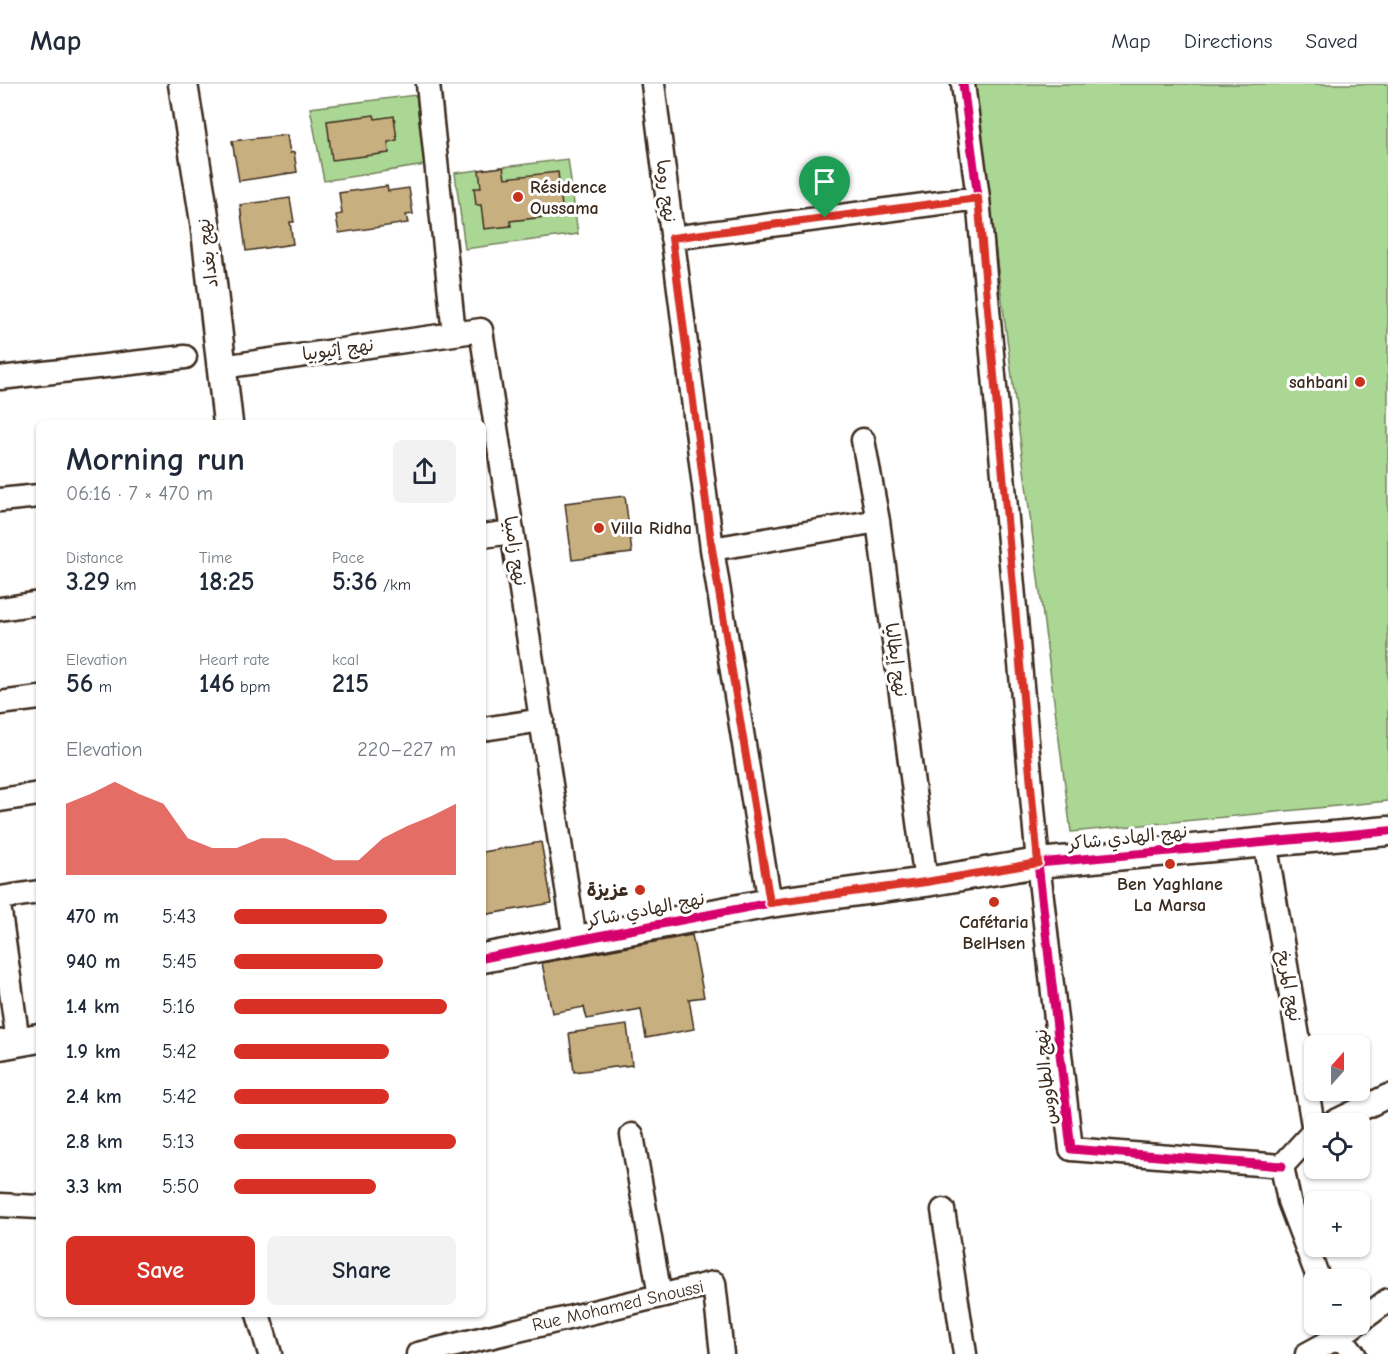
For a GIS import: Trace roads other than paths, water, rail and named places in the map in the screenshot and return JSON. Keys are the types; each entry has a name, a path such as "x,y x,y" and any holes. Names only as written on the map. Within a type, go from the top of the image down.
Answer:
{"street":[{"name":"نهج بغداد","path":"183,84 205,222 228,420"},
{"path":"428,84 454,334"},
{"name":"نهج روما","path":"653,84 712,549 770,903"},
{"path":"963,84 978,198 1038,863"},
{"path":"672,238 978,198"},
{"name":"نهج زامبيا","path":"454,334 481,330 576,940"},
{"name":"نهج إثيوبيا","path":"222,367 454,334"},
{"path":"0,378 185,357"},
{"name":"نهج إيطاليا","path":"863,440 878,521 926,882"},
{"path":"0,500 36,496"},
{"path":"712,549 878,521"},
{"path":"486,536 512,532"},
{"path":"0,609 36,603"},
{"path":"0,703 36,698"},
{"path":"486,729 542,720"},
{"path":"0,800 36,794"},
{"name":"نهج الهادي شاكر","path":"486,957 770,903 926,882 1038,863 1388,831"},
{"name":"نهج المريخ","path":"1265,841 1311,1113"},
{"name":"نهج الطاووس","path":"1038,863 1071,1149 1282,1166"},
{"path":"0,898 36,892"},
{"path":"1,925 19,1042"},
{"path":"1353,1113 1388,1096"},
{"path":"632,1135 660,1296"},
{"path":"1304,1142 1282,1166 1289,1201 1315,1269"},
{"path":"0,1205 36,1207"},
{"path":"943,1210 965,1354"},
{"name":"Rue Mohamed Snoussi","path":"418,1354 714,1283 722,1354"},
{"path":"1370,1315 1388,1300"},
{"path":"259,1317 270,1354"},
{"path":"1307,1354 1343,1335"}],"place":[{"name":"Résidence Oussama","path":"518,197"},
{"name":"sahbani","path":"1360,382"},
{"name":"Villa Ridha","path":"599,528"},
{"name":"Ben Yaghlane La Marsa","path":"1170,864"},
{"name":"عزيزة","path":"640,890"},
{"name":"Cafétaria BelHsen","path":"994,902"}]}
